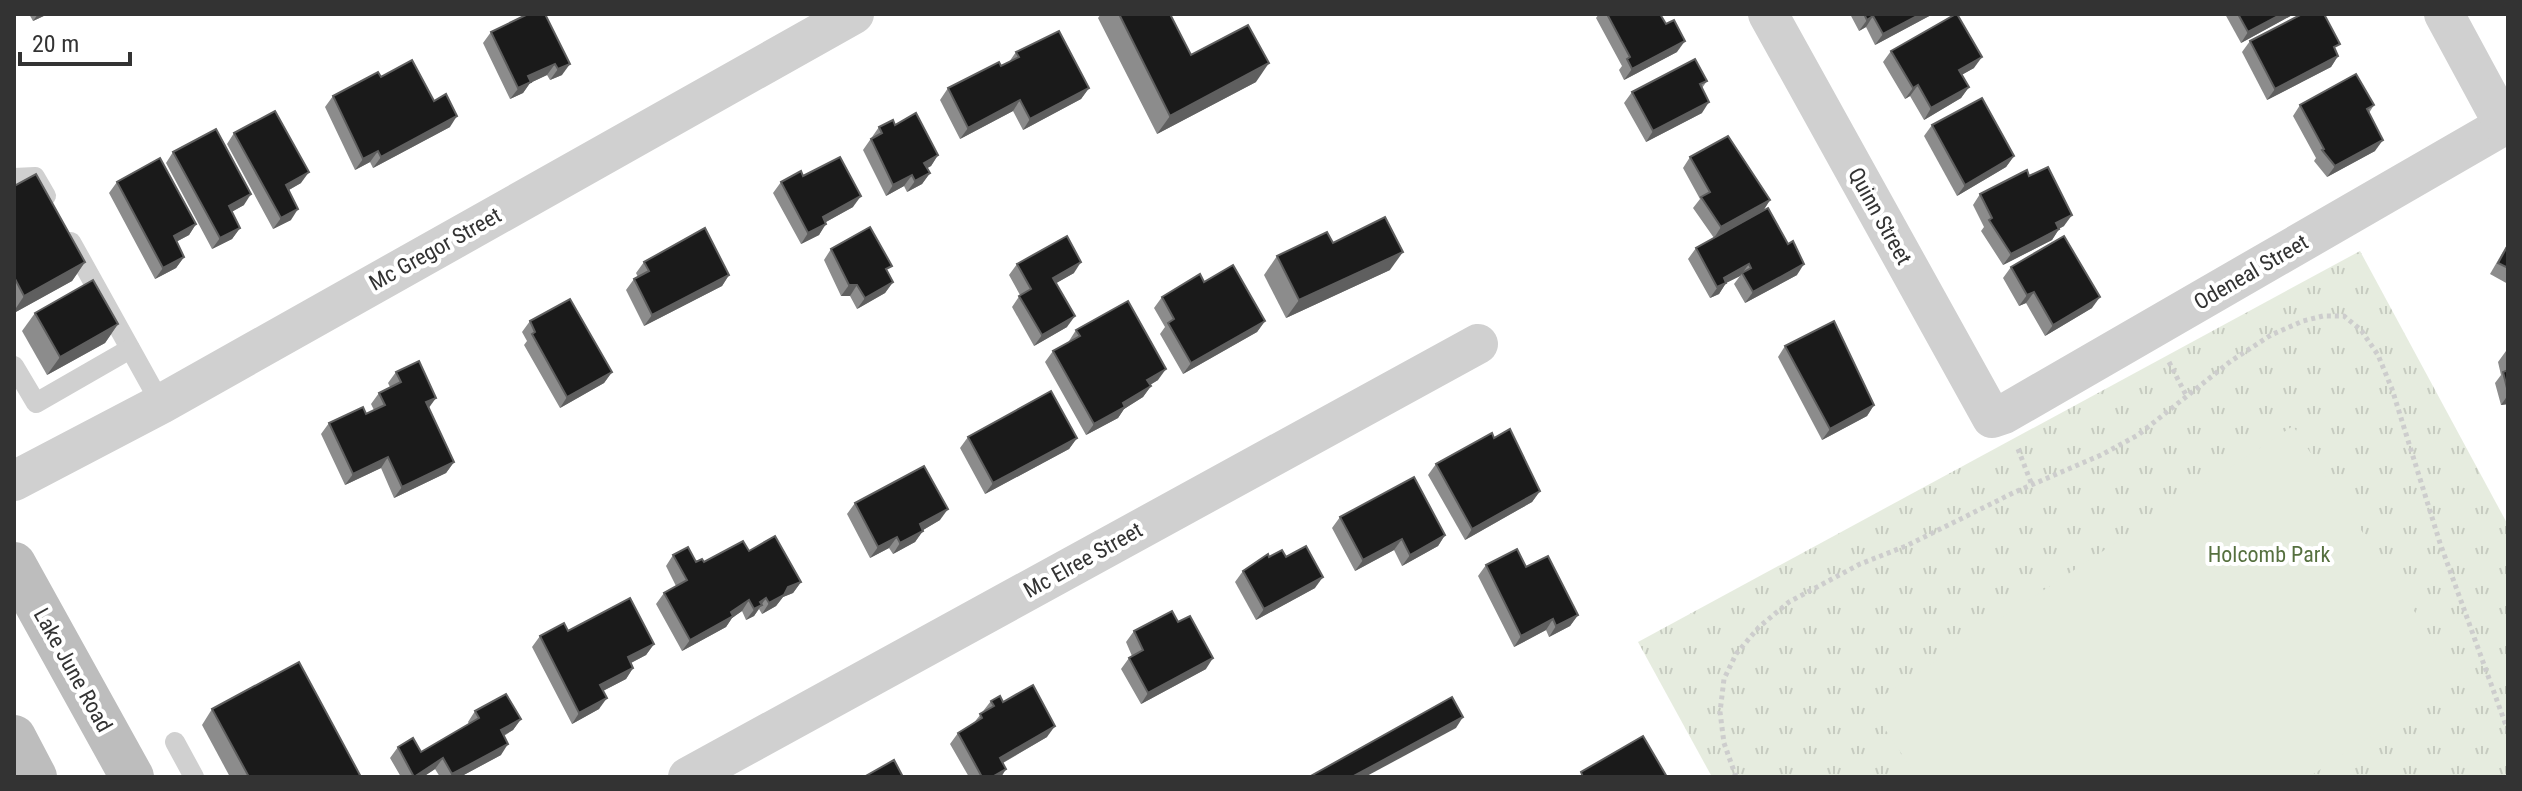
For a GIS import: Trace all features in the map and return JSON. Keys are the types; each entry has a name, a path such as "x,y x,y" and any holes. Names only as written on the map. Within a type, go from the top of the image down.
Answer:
{"main road":[{"name":"Lake June Road","path":"14,564 132,777"},
{"path":"14,737 35,777"}],"street":[{"name":"Quinn Street","path":"1768,14 1992,418"},
{"path":"2444,14 2506,124"},
{"name":"Mc Gregor Street","path":"14,481 161,404 834,19"},
{"name":"Odeneal Street","path":"1992,418 2004,414 2506,124"},
{"name":"Mc Elree Street","path":"688,777 1478,344"}],"lane":[{"path":"14,178 35,177 161,404"},
{"path":"14,366 36,403 130,349"},
{"path":"175,742 191,776"}],"path":[{"path":"1736,777 1724,743 1720,712 1724,679 1736,654 1759,627 1789,602 1860,564 1906,546 2015,492 2101,455 2138,435 2231,361 2271,335 2323,316 2344,316 2361,330 2378,355 2392,389 2440,543 2508,731"}],"green space":[{"name":"Holcomb Park","path":"2360,251 2508,525 2508,777 1712,777 1638,642"},
{"path":"2293,426 2458,678 2309,777 1917,777 1869,705"}],"building":[{"path":"528,14 545,14 570,64 558,69 555,64 528,76 531,82 518,88 491,32"},
{"path":"1119,14 1170,14 1191,55 1248,25 1269,63 1170,116"},
{"path":"1607,14 1660,14 1666,24 1674,20 1685,41 1632,69 1627,59 1630,57"},
{"path":"1864,14 1921,14 1883,34 1873,16 1867,20"},
{"path":"1957,14 1982,57 1959,70 1969,87 1931,108 1918,85 1913,88 1891,51"},
{"path":"2238,14 2282,14 2248,32"},
{"path":"2302,14 2324,14 2340,44 2334,47 2338,56 2275,89 2250,41"},
{"path":"1059,31 1089,88 1030,119 1020,100 968,128 948,88 999,62 1001,66 1019,57 1016,52"},
{"path":"1695,59 1707,81 1700,84 1709,102 1653,131 1632,92"},
{"path":"412,60 434,101 446,94 457,116 381,157 378,151 363,159 333,96 378,72 381,77"},
{"path":"2356,74 2374,105 2367,109 2383,140 2335,166 2322,150 2300,105"},
{"path":"1982,98 2014,156 1965,185 1932,125"},
{"path":"275,111 309,172 286,185 298,209 281,218 234,133"},
{"path":"916,113 938,155 924,163 930,173 915,181 912,175 893,185 871,139 882,133 879,127 893,120 895,125"},
{"path":"216,129 251,194 229,206 240,228 220,238 173,152"},
{"path":"1728,136 1770,200 1721,227 1701,197 1710,192 1690,157"},
{"path":"840,157 861,196 823,217 826,224 808,233 781,182 801,171 803,176"},
{"path":"160,158 196,224 174,236 184,257 163,268 117,182"},
{"path":"2048,167 2072,215 2056,223 2059,229 2011,254 1989,220 1992,218 1980,194 2027,170 2029,176"},
{"path":"36,174 85,262 24,296 14,277 14,186"},
{"path":"1768,208 1788,244 1793,241 1804,264 1753,292 1742,273 1751,268 1749,264 1724,278 1726,283 1717,287 1696,248"},
{"path":"1385,217 1403,252 1299,300 1277,256 1327,232 1333,243"},
{"path":"870,227 892,266 886,269 893,282 865,298 857,285 849,285 831,249"},
{"path":"705,228 729,275 652,315 634,279 649,271 644,262"},
{"path":"1067,236 1081,262 1053,278 1075,316 1042,335 1019,296 1031,289 1017,264"},
{"path":"2064,236 2100,297 2053,325 2034,292 2027,295 2011,267"},
{"path":"2508,245 2508,268 2498,263"},
{"path":"1233,265 1265,321 1191,363 1168,323 1174,319 1162,297 1200,274 1204,282"},
{"path":"93,280 118,324 60,357 35,313"},
{"path":"570,299 612,372 567,397 532,334 535,332 530,321"},
{"path":"1128,301 1166,369 1147,380 1151,386 1123,403 1125,407 1094,424 1053,351 1080,336 1076,330"},
{"path":"1834,321 1874,405 1830,429 1785,346"},
{"path":"419,361 436,398 426,402 454,462 402,487 388,457 353,474 329,423 363,407 366,414 385,405 379,393 401,382 396,372"},
{"path":"2508,370 2508,392 2503,372"},
{"path":"1051,391 1077,438 993,483 968,437"},
{"path":"1510,429 1540,491 1472,529 1436,464 1492,433 1494,438"},
{"path":"924,466 948,509 920,524 923,531 900,543 897,537 878,547 855,503"},
{"path":"1414,477 1445,535 1410,555 1402,539 1363,560 1340,517"},
{"path":"775,536 801,582 788,587 784,595 769,603 766,598 760,602 762,605 754,609 749,600 731,612 733,616 690,640 664,593 687,580 673,555 688,547 696,562 702,559 704,562 743,541 749,551"},
{"path":"1306,546 1323,577 1264,609 1243,571 1268,554 1269,557 1282,550 1286,557"},
{"path":"1517,549 1526,567 1548,556 1578,615 1556,626 1553,619 1521,636 1486,565"},
{"path":"630,598 654,644 628,657 633,668 600,685 607,698 579,713 540,636 564,623 568,631"},
{"path":"1172,611 1178,622 1190,616 1213,658 1148,693 1129,658 1143,650 1134,631"},
{"path":"299,662 361,777 249,777 212,709"},
{"path":"1033,685 1055,726 1000,758 1006,769 992,777 982,777 958,733 982,718 980,714 994,706 991,701 1000,696 1003,702"},
{"path":"506,694 521,719 501,730 508,744 452,774 443,758 414,777 398,747 413,738 421,752 479,718 475,711"},
{"path":"1452,697 1463,717 1352,777 1309,777"},
{"path":"1643,736 1667,777 1583,777 1581,772"},
{"path":"894,760 903,777 864,777"}]}
